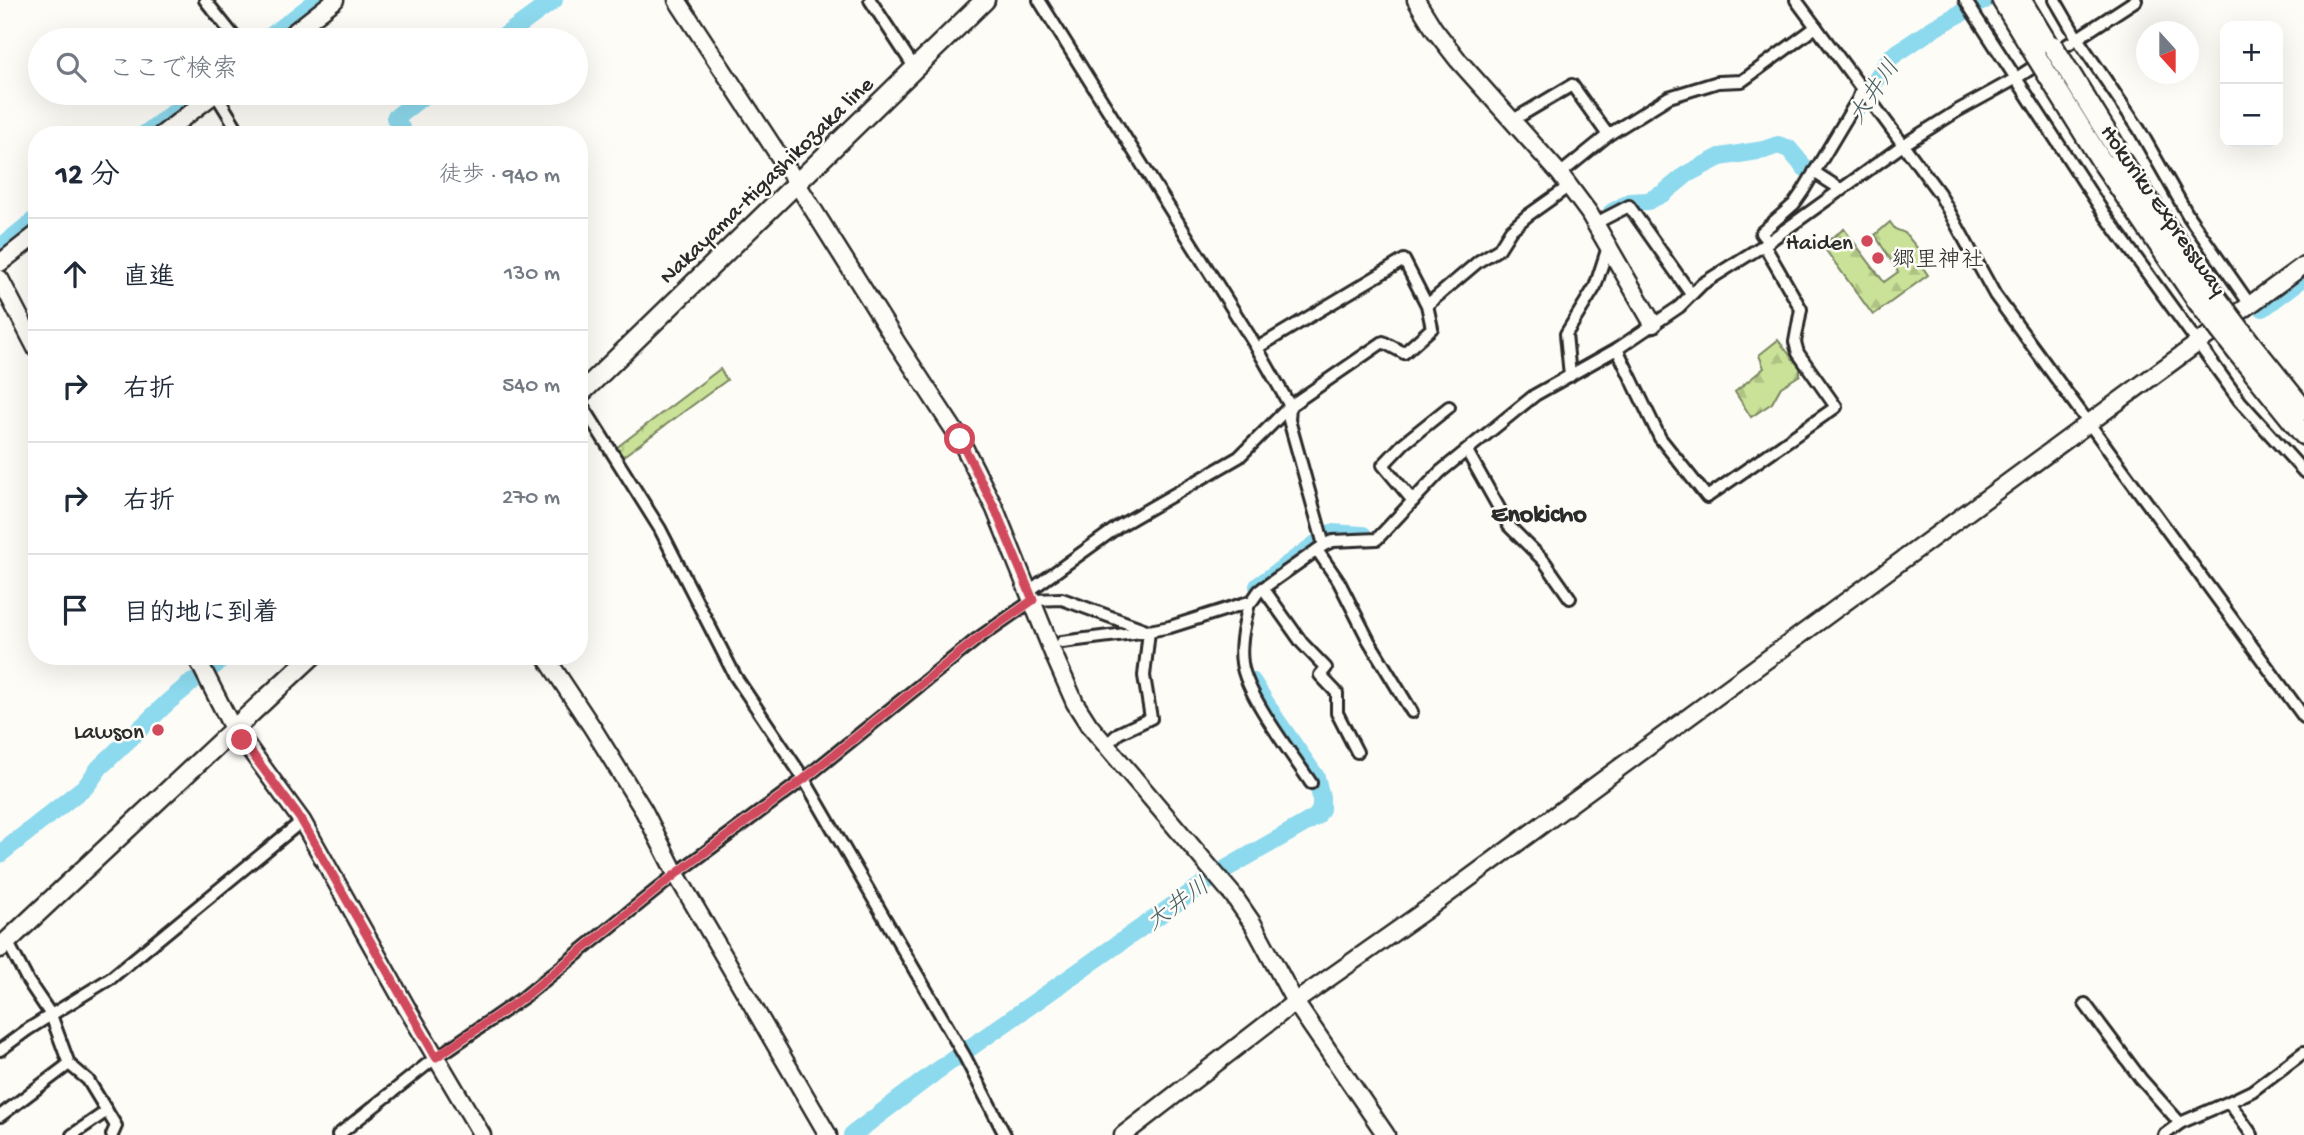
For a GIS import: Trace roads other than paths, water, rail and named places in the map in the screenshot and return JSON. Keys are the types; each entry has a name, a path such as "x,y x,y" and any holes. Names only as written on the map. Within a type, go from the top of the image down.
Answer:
{"highway":[{"name":"Hokuriku Expressway","path":"2002,0 2046,50"},
{"name":"Hokuriku Expressway","path":"2021,0 2046,50 2112,155 2204,296 2245,349 2304,435"},
{"path":"2028,0 2046,50"},
{"name":"Hokuriku Expressway","path":"2112,155 2148,202 2204,296"},
{"name":"Hokuriku Expressway","path":"2245,349 2304,410"}],"main road":[{"name":"Nakayama-Higashikozaka line","path":"588,373 911,63 971,0"},
{"name":"Nakayama-Higashikozaka line","path":"911,63 985,0"},
{"name":"Nakayama-Higashikozaka line","path":"588,388 794,177"},
{"path":"232,725 288,665"},
{"path":"2,940 232,725 302,665"}],"street":[{"path":"205,0 227,28"},
{"path":"299,28 335,0"},
{"path":"677,0 794,177 960,439 995,509 1076,703 1105,746 1217,875 1253,924 1295,1002 1386,1135"},
{"path":"870,0 911,63"},
{"path":"1040,0 1257,348 1290,406 1289,421 1322,543 1369,641 1412,712"},
{"path":"1416,0 1458,60 1513,120 1596,223 1653,324"},
{"path":"1796,0 1939,193 1995,295 2304,717"},
{"path":"2056,0 2077,38 2139,129 2189,217 2251,306"},
{"path":"1062,642 1170,627 1248,603 1322,543 1377,539 1440,472 1535,395 1617,349 1679,307 1691,294 1903,145 2015,79 2136,0"},
{"path":"1969,6 2105,215 2240,401 2304,472"},
{"path":"1427,305 1479,261 1499,249 1511,230 1608,135 1669,97 1718,82 1742,81 1816,27"},
{"path":"1513,120 1572,85 1608,135"},
{"path":"1617,349 1660,438 1707,497 1836,407 1798,353 1795,342 1801,309 1761,233 1794,204 1817,174 1858,99 1865,93"},
{"path":"173,126 200,105"},
{"path":"223,105 236,126"},
{"path":"1817,174 1842,190"},
{"path":"1596,223 1629,206 1691,294"},
{"path":"0,263 28,241"},
{"path":"1570,376 1566,334 1595,287 1608,247"},
{"path":"338,1135 436,1057 524,997 676,874 804,779 1119,526 1239,457 1290,406 1383,342 1405,353 1432,328 1427,305 1404,260 1257,348"},
{"path":"1123,1135 1295,1002 1430,907 2304,265"},
{"path":"0,279 28,332"},
{"path":"1413,501 1383,464 1404,443 1449,407"},
{"path":"588,412 660,529 735,676 804,779 963,1054 1005,1135"},
{"path":"1467,451 1509,526 1545,561 1570,598"},
{"path":"1264,588 1302,643 1326,668 1320,675 1337,693 1337,713 1356,752"},
{"path":"1031,596 1062,599 1149,631"},
{"path":"1248,603 1242,634 1242,664 1249,685 1311,782"},
{"path":"1105,746 1119,733 1151,718 1144,676 1149,631"},
{"path":"201,665 232,725 302,821 482,1135"},
{"path":"551,665 644,811 676,874 828,1135"},
{"path":"0,1050 111,978 302,821"},
{"path":"2,940 51,1015 69,1065 88,1080 116,1126 112,1135"},
{"path":"2085,1004 2141,1080 2180,1123"},
{"path":"2164,1135 2180,1123 2252,1091 2304,1052"},
{"path":"0,1116 69,1065"},
{"path":"2230,1102 2252,1135"},
{"path":"72,1135 107,1111"}],"waterway":[{"path":"282,28 318,0"},
{"path":"516,28 554,0"},
{"name":"大井川","path":"1857,108 1891,57 1934,28 1985,0"},
{"path":"156,126 183,105"},
{"path":"400,126 395,118 412,105"},
{"name":"大井川","path":"1612,212 1630,202 1648,201 1664,193 1687,174 1720,157 1778,145 1789,149 1805,168"},
{"path":"6,243 28,225"},
{"path":"2263,308 2304,277"},
{"name":"大井川","path":"1258,586 1331,533 1363,535"},
{"name":"大井川","path":"852,1135 934,1073 1222,871 1316,817 1321,809 1316,777 1252,681"},
{"path":"0,854 87,785 99,768 192,682"}],"place":[{"name":"Haiden","path":"1867,241"},
{"name":"郷里神社","path":"1878,258"},
{"name":"Lawson","path":"158,730"}],"district":[{"name":"Enokicho","path":"1539,512"}]}
